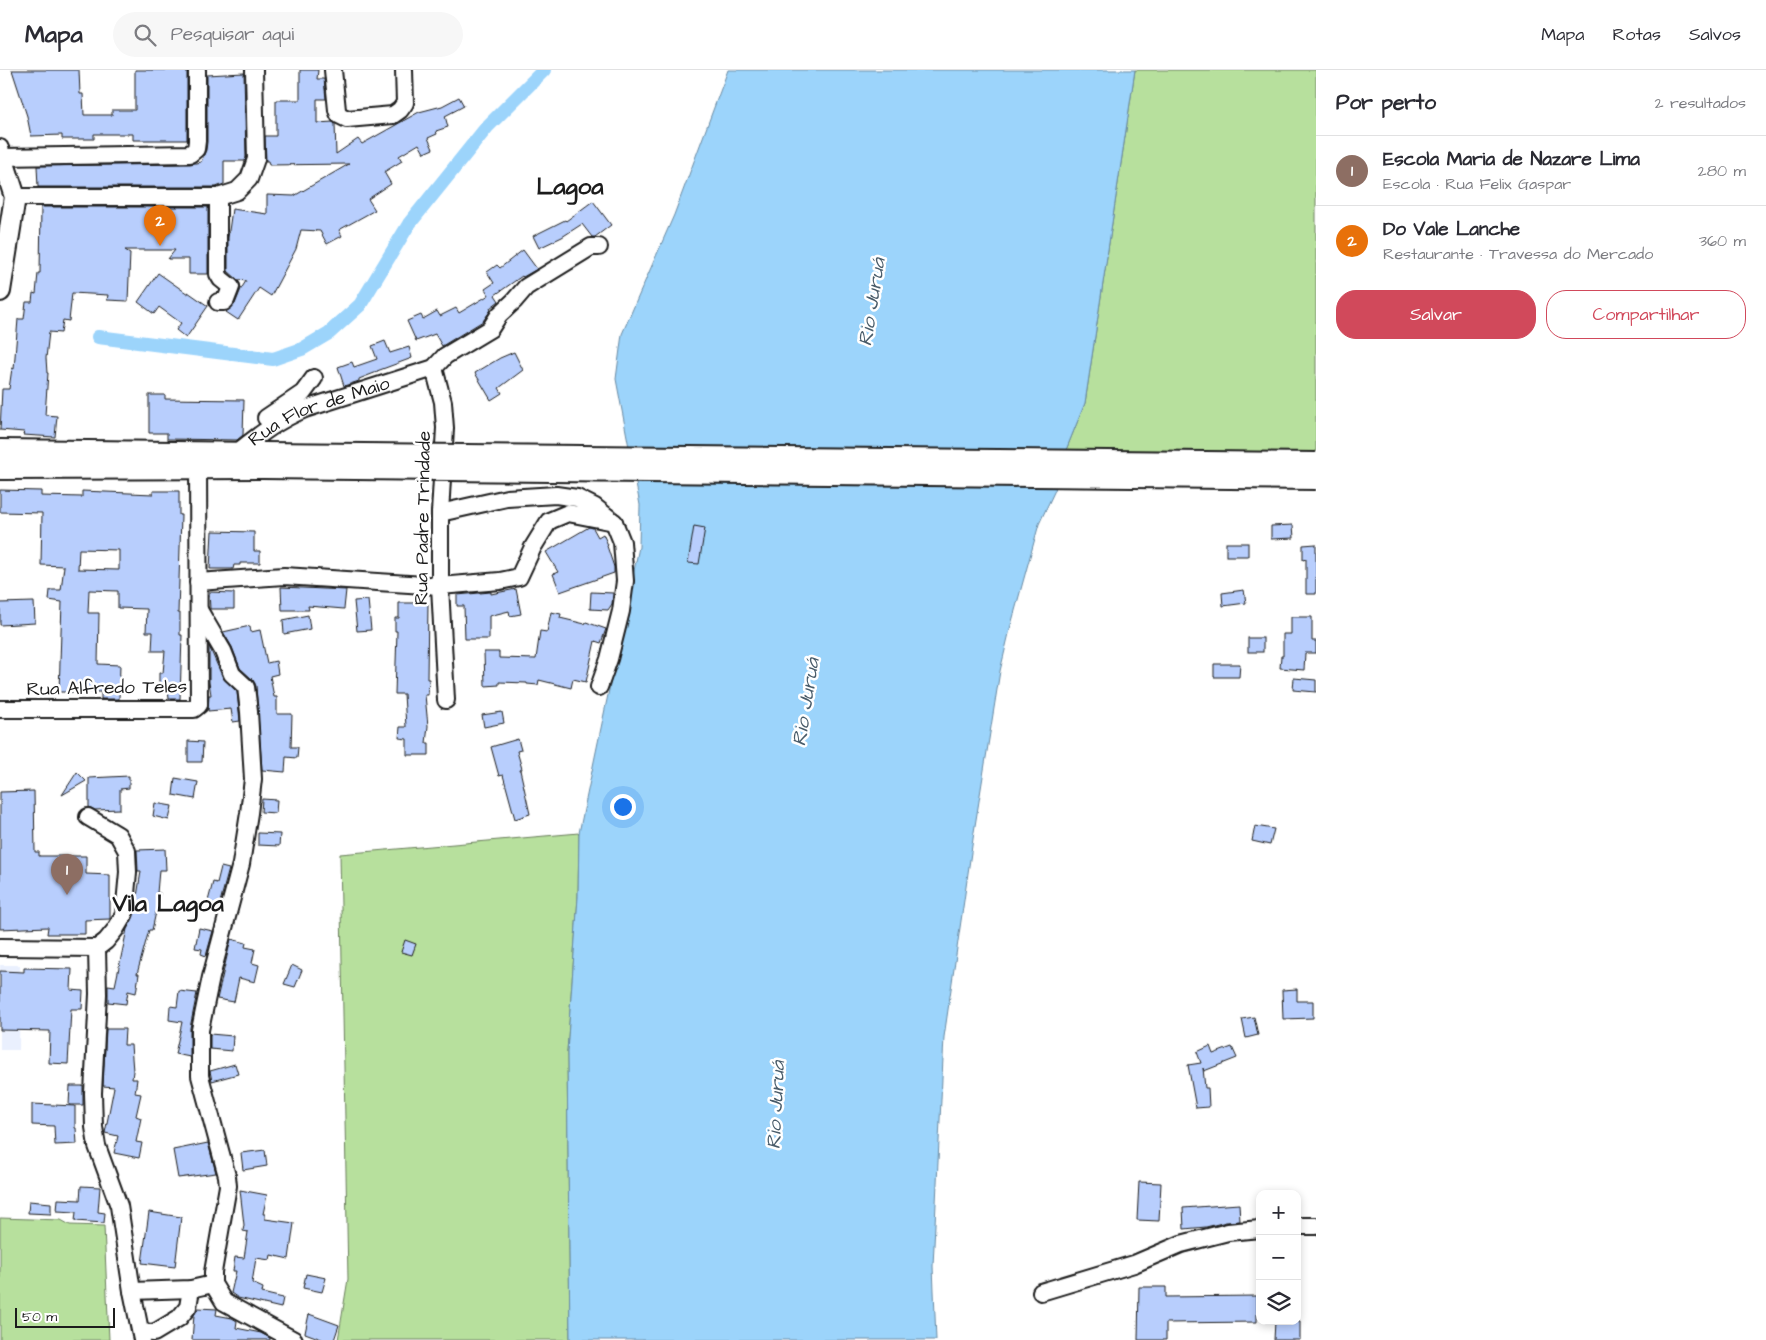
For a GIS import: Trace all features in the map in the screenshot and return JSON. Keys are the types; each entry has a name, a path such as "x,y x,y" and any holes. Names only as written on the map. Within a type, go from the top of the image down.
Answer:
{"main road":[{"path":"0,290 8,196 1,154"},
{"name":"Rua Flor de Maio","path":"0,450 198,460"},
{"path":"251,456 1316,463"},
{"path":"251,456 1316,480"},
{"name":"Rua Flor de Maio","path":"0,469 251,456"}],"street":[{"path":"1,154 179,156 190,154 196,149 198,141 197,70"},
{"path":"8,196 218,196 237,191 248,179 256,159 254,70"},
{"path":"332,70 336,110 342,118 347,120 393,115 400,110 405,103 404,70"},
{"path":"218,196 218,274 231,287 226,300 218,302"},
{"name":"Rua Flor de Maio","path":"251,456 286,416 305,408 434,368 445,356 490,329 499,315 526,286 591,248 599,247"},
{"name":"Rua Padre Trindade","path":"434,368 443,402 446,428 440,513 440,586 446,700"},
{"path":"251,456 258,425 303,393 314,378"},
{"path":"198,460 199,610 223,651 232,674 246,687 253,779 241,864 211,977 200,1030 200,1076 210,1108 228,1186 213,1278 224,1302 294,1340"},
{"path":"440,513 507,498 556,495 576,498 595,507 614,522 622,542 625,581 621,611 600,687"},
{"path":"198,582 284,576 440,586 500,580 519,577 533,547 549,520 568,513 614,522"},
{"name":"Rua Alfredo Teles","path":"0,709 194,709 199,705 200,690 199,610"},
{"path":"0,947 97,948 115,930 124,915 128,872 127,851 118,836 88,818"},
{"path":"97,948 98,994 93,1094 94,1127 97,1146 119,1206 132,1291 142,1336 154,1332 179,1318 188,1307 190,1290"},
{"path":"1301,1226 1316,1226"},
{"path":"1041,1292 1134,1264 1181,1244 1228,1232 1256,1229"},
{"path":"132,1291 190,1290 213,1278"}],"shaded area":[{"path":"0,965 20,965 19,1050 0,1050"}],"green space":[{"path":"1135,70 1316,70 1316,452 1066,450 1085,403"},
{"path":"579,833 578,897 567,1052 570,1340 338,1340 348,1279 340,854"},
{"path":"0,1218 61,1220 70,1225 104,1226 109,1340 0,1340"}],"water":[{"name":"Rio Juruá","path":"728,70 1135,70 1085,403 1066,450 1055,490 1039,524 1011,625 1000,671 974,832 944,1037 933,1266 936,1340 570,1340 567,1052 578,897 579,833 639,547 640,505 616,379 622,334 674,215"}],"building":[{"path":"12,70 79,70 80,94 83,94 84,115 112,115 112,110 135,110 135,70 187,70 187,140 133,140 133,134 94,134 94,139 62,139 62,135 31,136 27,116"},
{"path":"300,70 318,70 317,79 324,79 326,99 317,99 317,123 333,122 335,124 336,154 358,139 362,144 419,112 442,106 459,97 464,106 445,116 448,127 436,131 437,134 428,138 433,149 424,153 419,144 399,156 402,161 384,172 391,184 368,199 375,210 339,230 342,236 327,244 320,231 301,230 296,249 271,296 259,288 238,320 226,312 235,304 246,281 238,280 228,271 228,238 232,209 267,214 267,195 294,196 349,164 269,165 268,161 266,161 265,136 276,136 276,100 300,100"},
{"path":"244,73 246,157 245,161 224,161 224,184 216,187 38,187 37,166 190,164 201,162 207,142 207,75"},
{"path":"593,201 611,225 595,237 592,237 582,224 562,237 539,248 533,236 566,221"},
{"path":"41,207 208,207 208,274 189,274 189,259 168,259 175,250 125,250 130,253 128,301 107,300 108,295 72,293 69,321 63,320 61,333 49,332 46,358 48,373 45,415 57,416 55,437 23,435 24,432 0,430 2,389 9,389 12,368 14,369 18,319 24,319 26,302 32,302 33,293 36,294 38,273 40,273"},
{"path":"523,250 537,269 522,276 495,295 499,301 490,308 491,310 483,321 442,346 435,334 416,341 407,321 421,315 423,319 437,311 440,316 456,308 459,313 489,295 485,289 494,283 487,272 497,265 500,268"},
{"path":"158,273 208,306 186,338 176,330 181,323 159,307 154,314 138,302"},
{"path":"385,341 390,353 409,347 412,358 344,386 338,367 352,362 354,367 377,359 372,346"},
{"path":"514,352 523,370 499,388 502,393 491,400 475,373"},
{"path":"149,395 165,395 165,399 244,400 243,435 237,440 167,439 167,433 149,433"},
{"path":"0,490 41,491 41,496 82,497 82,491 153,494 153,491 179,491 179,515 181,515 178,613 180,613 180,635 182,635 180,699 169,699 168,687 159,687 159,673 163,673 165,651 152,651 153,632 146,632 147,609 118,608 118,591 89,590 88,613 99,613 98,664 120,665 119,699 101,699 101,692 59,692 62,602 49,600 50,590 61,590 64,566 41,565 42,513 0,512","holes":["79,549 119,550 119,570 78,569"]},
{"path":"1293,525 1294,538 1271,539 1271,526"},
{"path":"694,526 705,528 699,564 688,563"},
{"path":"589,527 593,528 598,537 603,534 608,545 614,573 560,592 553,574 558,572 546,552"},
{"path":"212,531 254,532 254,551 260,551 260,563 240,563 240,565 234,565 233,569 210,569"},
{"path":"1226,543 1248,543 1248,556 1226,556"},
{"path":"1316,544 1316,594 1306,594 1306,559 1303,560 1303,545"},
{"path":"281,587 346,590 344,609 308,606 309,610 282,610"},
{"path":"516,589 521,614 510,616 509,611 489,616 489,639 465,639 464,606 457,606 457,595 491,592 491,594"},
{"path":"1244,590 1246,603 1223,606 1222,593"},
{"path":"209,592 234,593 234,609 210,609"},
{"path":"591,592 613,593 612,604 608,610 590,609"},
{"path":"368,600 371,630 357,631 354,601"},
{"path":"34,602 35,623 0,625 0,603"},
{"path":"399,603 428,603 427,679 429,679 428,695 425,695 428,726 426,743 429,743 429,755 407,755 407,739 399,738 400,727 406,727 404,694 395,694 397,631 395,631 395,618 399,618"},
{"path":"551,612 561,614 560,618 585,624 586,622 606,629 601,643 595,641 586,682 573,679 571,688 539,680 538,685 499,682 499,685 485,686 484,652 499,652 499,658 536,659 540,631 547,632"},
{"path":"308,615 310,629 284,634 283,620"},
{"path":"1291,617 1312,617 1312,641 1316,641 1316,653 1305,653 1304,670 1280,668 1281,656 1283,656 1283,634 1291,634"},
{"path":"250,626 251,632 260,630 267,663 276,661 278,674 270,676 274,697 277,697 277,714 292,714 291,747 298,747 297,758 286,757 285,772 262,770 256,686 253,680 240,668 232,647 223,632"},
{"path":"1248,638 1263,638 1263,652 1248,652"},
{"path":"209,646 223,678 237,692 240,721 233,722 231,709 208,711 209,695 211,695"},
{"path":"1214,664 1240,664 1239,677 1214,677"},
{"path":"1294,678 1316,680 1316,692 1293,690"},
{"path":"502,712 504,723 484,727 482,715"},
{"path":"518,739 521,750 517,751 522,769 520,770 530,814 515,819 503,775 499,776 491,747"},
{"path":"188,741 203,742 202,762 188,762"},
{"path":"77,772 86,781 62,795"},
{"path":"129,776 129,788 120,789 120,809 95,810 89,807 89,778"},
{"path":"175,778 198,782 195,799 173,795"},
{"path":"34,791 35,852 39,852 39,856 86,856 86,874 110,875 110,919 85,920 85,934 47,934 48,927 0,929 0,792"},
{"path":"262,799 277,800 276,813 261,812"},
{"path":"155,803 172,806 169,820 153,816"},
{"path":"1255,826 1274,829 1270,845 1252,841"},
{"path":"258,833 280,834 279,846 258,845"},
{"path":"165,849 166,870 159,870 157,893 160,893 157,912 152,930 149,930 137,974 139,974 136,993 128,991 126,1004 108,1002 108,985 115,986 127,929 134,916 141,871 138,871 137,850"},
{"path":"221,867 229,869 219,906 207,905 213,882 217,883"},
{"path":"199,928 213,931 206,956 201,954 202,949 195,948"},
{"path":"231,939 246,943 245,947 255,949 252,963 259,965 255,982 239,978 234,1002 217,999"},
{"path":"405,940 416,944 412,955 401,952"},
{"path":"292,965 302,970 295,987 284,984"},
{"path":"24,968 72,969 71,990 83,991 82,1009 71,1009 68,1064 49,1063 50,1031 0,1030 0,971 24,972"},
{"path":"1297,989 1297,1001 1313,1001 1313,1018 1283,1019 1282,990"},
{"path":"179,991 197,993 190,1028 190,1057 175,1054 182,1022 169,1020 170,1006 177,1007"},
{"path":"1254,1017 1258,1035 1246,1038 1242,1019"},
{"path":"106,1029 125,1029 124,1045 131,1045 132,1079 137,1079 135,1093 141,1094 136,1116 141,1118 136,1142 142,1143 139,1158 114,1153 118,1136 105,1133 114,1087 103,1086"},
{"path":"210,1034 233,1036 232,1051 210,1049"},
{"path":"1210,1046 1213,1054 1232,1047 1237,1058 1204,1071 1203,1068 1205,1088 1208,1088 1209,1107 1196,1108 1188,1065 1201,1063 1197,1052"},
{"path":"235,1064 238,1074 212,1081 210,1071"},
{"path":"70,1086 83,1086 83,1105 69,1105"},
{"path":"32,1104 75,1106 77,1144 55,1145 54,1126 32,1125"},
{"path":"208,1143 216,1173 178,1178 173,1150"},
{"path":"265,1150 267,1166 243,1170 241,1153"},
{"path":"1139,1182 1161,1183 1159,1221 1137,1220"},
{"path":"81,1186 100,1187 98,1212 105,1213 104,1223 75,1221 76,1212 57,1211 58,1199 80,1200"},
{"path":"240,1190 267,1195 263,1214 265,1214 265,1219 294,1223 289,1259 271,1255 270,1260 256,1258 252,1283 263,1288 262,1293 283,1298 281,1308 238,1298 231,1293 236,1271 233,1271 235,1257 244,1258 248,1232 243,1231"},
{"path":"29,1201 51,1203 51,1214 28,1213"},
{"path":"1239,1204 1240,1221 1184,1229 1183,1208"},
{"path":"149,1212 181,1217 175,1267 142,1263"},
{"path":"306,1274 326,1278 322,1292 303,1288"},
{"path":"1139,1287 1166,1287 1166,1297 1256,1296 1256,1322 1166,1323 1166,1340 1138,1340"},
{"path":"198,1308 217,1309 216,1315 232,1318 237,1321 236,1328 261,1333 270,1338 270,1340 192,1340 194,1315"},
{"path":"309,1314 339,1325 334,1340 324,1340 305,1333"},
{"path":"1275,1325 1300,1325 1300,1340 1274,1340"}],"waterway":[{"path":"98,337 273,359 302,349 329,333 360,305 409,224 487,127 544,70"}],"place":[{"name":"Do Vale Lanche","path":"160,246"},
{"name":"Escola Maria de Nazare Lima","path":"67,895"}],"district":[{"name":"Lagoa","path":"570,187"},
{"name":"Vila Lagoa","path":"168,904"}]}
